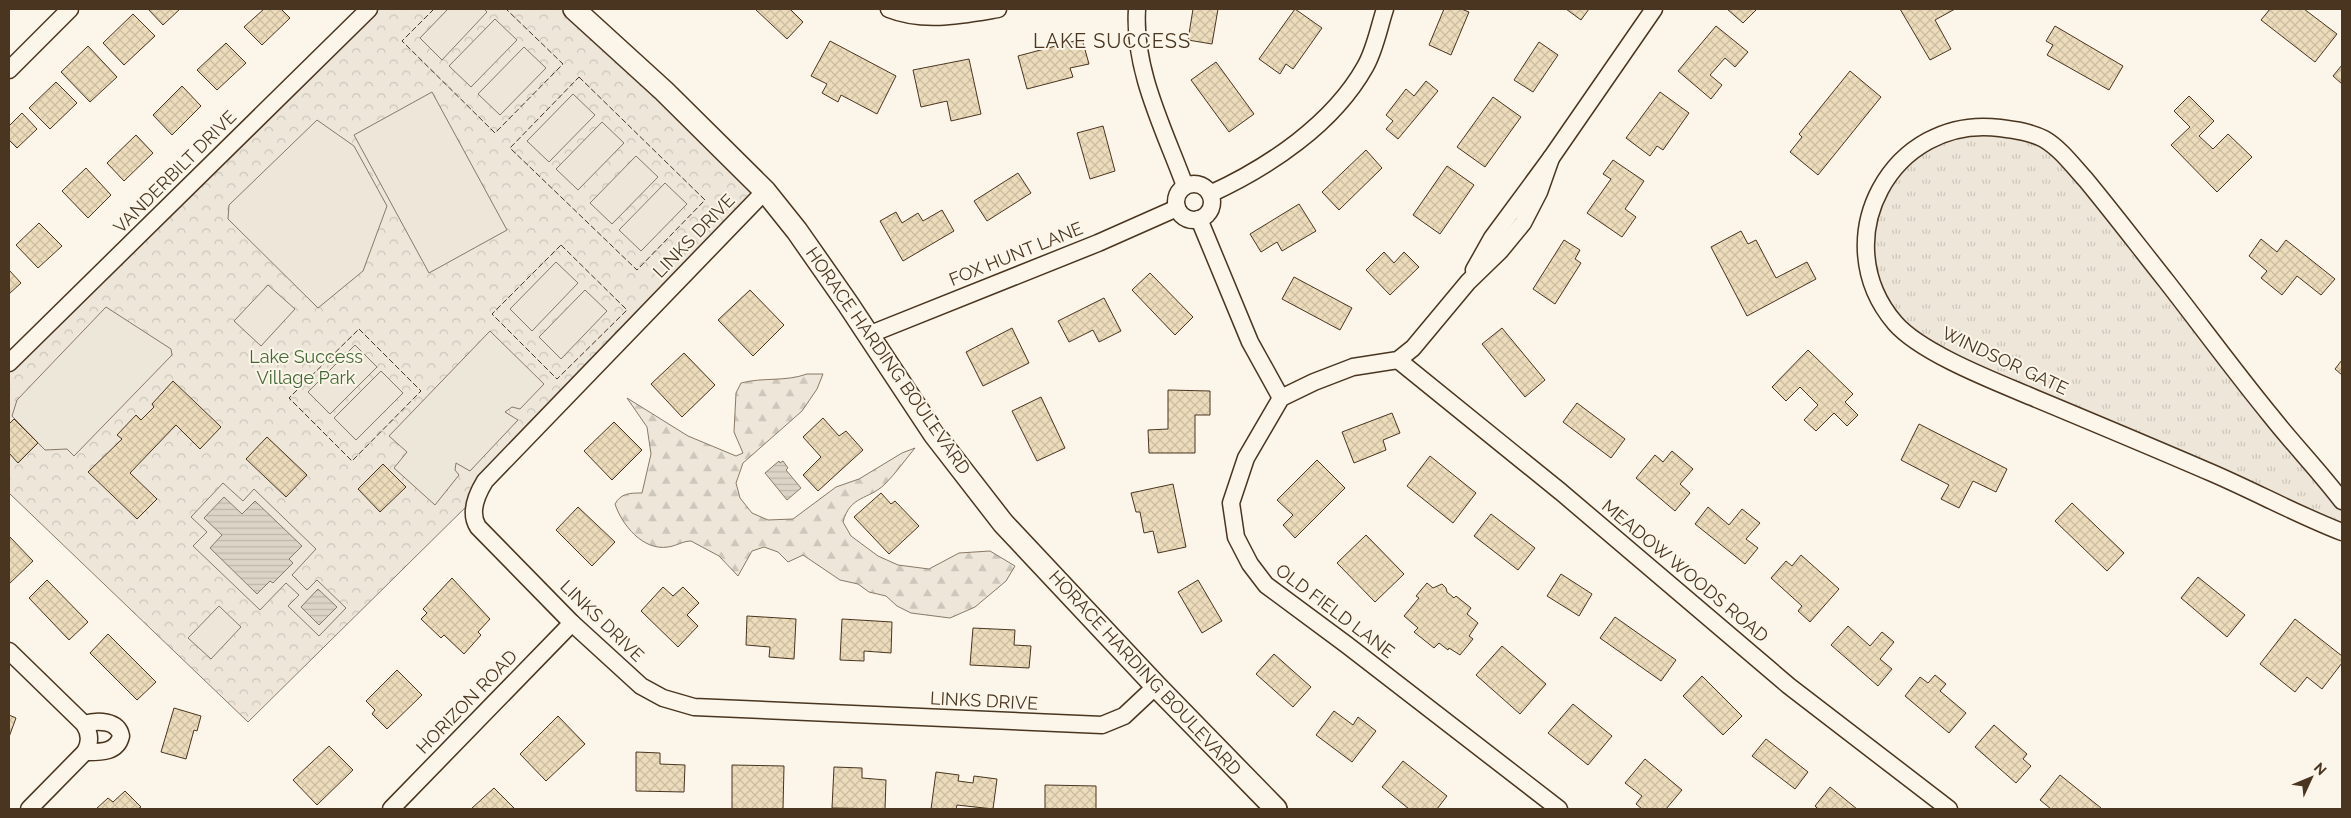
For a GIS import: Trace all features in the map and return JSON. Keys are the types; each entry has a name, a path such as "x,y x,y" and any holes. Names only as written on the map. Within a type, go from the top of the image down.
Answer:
{"street":[{"path":"9,70 70,9"},
{"name":"VANDERBILT DRIVE","path":"9,363 369,9"},
{"name":"HORACE HARDING BOULEVARD","path":"574,9 664,91 765,191 803,239 934,434 1003,523 1156,686 1276,809"},
{"path":"889,9 911,16 926,18 998,9"},
{"path":"1136,9 1137,44 1144,74 1185,186"},
{"path":"1210,194 1282,152 1321,121 1351,90 1366,65 1385,9"},
{"path":"1199,218 1250,342 1280,398 1353,367 1398,360 1427,334 1468,282 1488,243 1551,158 1654,9"},
{"name":"WINDSOR GATE","path":"2342,501 2270,416 2115,215 2063,154 2046,140 2025,131 1987,126 1943,134 1912,150 1895,166 1878,190 1868,219 1867,246 1870,279 1876,295 1894,322 1909,336 1970,371 2216,474 2342,532"},
{"path":"1197,184 1210,194 1211,206 1208,212 1199,218 1193,220 1183,216 1177,208 1178,193 1185,186 1197,184"},
{"name":"LINKS DRIVE","path":"765,191 488,477 480,490 474,511 478,527 572,623 641,686 663,698 694,707 1102,725 1124,716 1156,686"},
{"name":"FOX HUNT LANE","path":"868,335 1098,243 1177,208"},
{"name":"MEADOW WOODS ROAD","path":"1398,360 1561,492 1789,686 1949,809"},
{"name":"OLD FIELD LANE","path":"1280,398 1246,458 1239,474 1232,503 1236,537 1250,564 1274,592 1347,644 1559,809"},
{"name":"HORIZON ROAD","path":"391,809 572,623"},
{"path":"9,651 84,724 90,739 85,752 29,809"},
{"path":"84,724 92,721 107,722 118,729 121,736 119,743 108,751 85,752"}],"green space":[{"name":"Lake Success Village Park","path":"369,9 575,9 765,191 477,496 248,722 9,493 9,364"},
{"path":"448,9 484,9 487,12 442,60 420,38"},
{"path":"495,19 517,40 471,87 449,66"},
{"path":"524,47 546,68 500,115 478,94"},
{"path":"432,92 507,230 429,273 354,135"},
{"path":"573,94 595,115 549,162 527,141"},
{"path":"317,120 354,146 387,206 363,271 318,308 228,219 229,205"},
{"path":"602,122 624,143 578,190 556,169"},
{"path":"1970,128 2045,140 2342,501 2342,532 1970,371 1894,322 1867,246 1895,166"},
{"path":"636,156 658,177 612,224 590,203"},
{"path":"665,183 687,204 641,251 619,230"},
{"path":"556,262 578,283 532,331 510,309"},
{"path":"268,285 295,309 261,346 234,321"},
{"path":"585,290 607,311 561,359 539,337"},
{"path":"355,345 377,367 330,414 308,392"},
{"path":"381,371 403,393 356,440 334,418"},
{"path":"807,374 823,374 817,389 802,411 743,463 736,483 740,498 752,513 768,520 793,519 836,487 859,479 902,453 915,448 885,484 850,507 843,522 851,536 878,556 898,565 929,569 959,553 990,551 1015,566 1006,581 975,607 950,618 911,613 897,606 886,596 869,592 858,584 840,580 803,555 788,562 778,552 764,547 752,551 738,576 719,556 691,541 659,547 642,541 628,528 615,504 623,496 642,493 651,454 647,427 627,398 688,436 736,456 743,453 734,432 736,393 741,383 791,378"},
{"path":"223,483 243,501 254,489 316,549 292,575 307,590 317,580 346,608 319,636 288,606 299,595 286,583 260,610 193,546 207,532 191,517"},
{"path":"219,606 241,627 211,659 188,638"}],"shaded area":[{"path":"106,307 171,349 172,355 74,456 67,449 45,450 12,416 17,400"},
{"path":"490,331 544,384 520,409 512,407 505,412 518,420 470,471 456,463 455,470 459,475 435,505 394,468 407,452 389,436"},
{"path":"779,461 780,463 783,461 788,468 786,470 801,488 787,500 765,473"},
{"path":"224,497 242,514 255,501 302,546 289,559 293,563 273,583 270,581 257,594 210,548 222,535 204,518"},
{"path":"318,589 337,607 319,625 301,607"}],"building":[{"path":"148,9 180,9 163,25"},
{"path":"264,9 281,9 290,18 262,45 244,27"},
{"path":"755,9 790,9 803,22 787,39"},
{"path":"1193,9 1218,9 1212,44 1188,40"},
{"path":"1295,9 1322,28 1293,69 1286,64 1280,74 1259,59"},
{"path":"1444,9 1461,9 1469,12 1451,55 1429,45"},
{"path":"1566,9 1589,9 1581,20"},
{"path":"1727,9 1757,9 1743,23"},
{"path":"1900,9 1955,9 1935,20 1951,49 1930,60"},
{"path":"2270,9 2304,9 2337,34 2315,62 2261,20"},
{"path":"133,14 155,36 124,65 103,43"},
{"path":"1716,26 1748,52 1735,67 1725,58 1710,75 1722,85 1711,99 1678,71"},
{"path":"2055,26 2123,66 2109,90 2047,55 2053,45 2046,41"},
{"path":"1082,39 1089,64 1070,68 1073,77 1027,89 1018,56"},
{"path":"830,41 896,76 877,114 841,95 838,102 822,93 827,84 811,76"},
{"path":"1539,42 1558,55 1533,92 1514,80"},
{"path":"226,43 246,63 217,90 197,70"},
{"path":"88,46 117,77 90,102 61,72"},
{"path":"969,59 981,114 951,121 947,101 921,107 913,70"},
{"path":"1216,62 1254,114 1229,132 1191,80"},
{"path":"2342,65 2342,84 2333,76"},
{"path":"1850,71 1881,97 1818,175 1790,152 1802,137 1799,134"},
{"path":"1426,81 1438,91 1398,139 1386,129 1393,121 1386,115 1406,89 1414,96"},
{"path":"56,82 77,103 50,129 29,108"},
{"path":"182,86 201,106 172,135 153,115"},
{"path":"1660,92 1689,113 1663,150 1657,146 1650,156 1626,138"},
{"path":"2189,96 2214,121 2199,136 2213,149 2228,134 2252,157 2217,192 2171,145 2190,127 2174,111"},
{"path":"1493,97 1521,117 1485,167 1457,147"},
{"path":"22,113 37,129 17,148 9,140 9,126"},
{"path":"1103,126 1115,171 1090,179 1077,133"},
{"path":"136,135 153,153 124,181 107,163"},
{"path":"1366,150 1382,168 1339,210 1322,192"},
{"path":"1613,160 1644,181 1625,209 1636,217 1622,237 1587,213 1611,179 1603,174"},
{"path":"1447,166 1474,185 1440,234 1413,215"},
{"path":"86,168 111,195 88,218 62,191"},
{"path":"1018,173 1031,193 987,221 974,201"},
{"path":"1299,204 1316,231 1282,251 1277,242 1261,252 1250,234"},
{"path":"942,210 954,231 903,261 880,221 896,212 902,223 918,213 923,221"},
{"path":"39,223 62,246 38,268 16,245"},
{"path":"1741,231 1748,244 1756,240 1776,278 1807,262 1816,279 1747,316 1711,247"},
{"path":"2261,239 2277,252 2286,240 2335,279 2321,295 2297,276 2282,295 2261,278 2267,271 2249,256"},
{"path":"1564,240 1580,250 1575,259 1581,263 1555,304 1533,289"},
{"path":"1384,252 1394,263 1404,252 1419,267 1390,295 1366,270"},
{"path":"9,270 21,283 9,294"},
{"path":"1150,273 1193,317 1175,335 1132,290"},
{"path":"1294,277 1352,308 1340,330 1282,299"},
{"path":"750,290 784,325 753,356 718,320"},
{"path":"1104,298 1121,331 1099,342 1093,330 1069,342 1058,321"},
{"path":"1012,328 1029,363 983,386 966,352"},
{"path":"1502,328 1545,380 1525,397 1482,344"},
{"path":"1808,350 1853,394 1845,402 1858,415 1847,426 1834,413 1816,431 1804,420 1818,405 1800,387 1786,401 1772,387"},
{"path":"684,353 715,385 682,417 651,384"},
{"path":"2342,360 2342,375 2335,369"},
{"path":"173,381 221,427 200,449 176,425 130,473 157,499 137,519 88,472 122,439 117,435 136,415 141,420 154,407 152,404"},
{"path":"1168,390 1210,391 1210,415 1195,415 1195,453 1149,453 1148,430 1168,429"},
{"path":"1041,397 1065,448 1037,461 1012,411"},
{"path":"1577,403 1625,439 1611,458 1563,422"},
{"path":"1392,413 1400,433 1383,440 1386,450 1354,463 1342,432"},
{"path":"823,418 839,436 846,431 863,450 818,491 803,475 821,457 803,437"},
{"path":"14,419 38,443 18,463 9,453 9,424"},
{"path":"614,422 642,450 612,480 584,451"},
{"path":"1919,424 2007,469 1996,492 1973,481 1959,508 1941,499 1949,485 1901,460"},
{"path":"267,437 307,475 286,497 246,459"},
{"path":"1672,451 1693,469 1680,484 1690,493 1675,511 1636,478 1655,455 1663,462"},
{"path":"1430,456 1476,493 1453,523 1407,486"},
{"path":"1317,460 1345,488 1295,538 1283,525 1293,515 1277,500"},
{"path":"383,464 406,487 380,512 358,489"},
{"path":"1173,484 1186,547 1158,553 1153,531 1144,533 1140,512 1136,512 1131,493"},
{"path":"881,493 891,504 895,501 919,526 889,554 854,517"},
{"path":"2072,503 2124,553 2107,571 2055,521"},
{"path":"578,507 615,542 592,566 556,530"},
{"path":"1708,507 1729,525 1742,509 1760,523 1746,539 1758,548 1745,564 1695,524"},
{"path":"1491,514 1535,548 1518,570 1474,536"},
{"path":"1366,535 1404,574 1375,602 1337,563"},
{"path":"9,536 33,561 9,584"},
{"path":"1801,555 1839,589 1810,622 1798,611 1802,606 1771,578 1786,561 1792,566"},
{"path":"1561,574 1592,594 1579,616 1547,596"},
{"path":"2198,577 2245,615 2227,637 2181,598"},
{"path":"452,578 490,619 478,632 481,635 464,654 444,635 441,638 421,619 427,613 423,609"},
{"path":"47,580 88,622 69,640 29,598"},
{"path":"1198,580 1222,621 1202,633 1178,592"},
{"path":"1427,583 1433,588 1442,584 1454,598 1456,596 1471,608 1467,614 1478,623 1469,636 1473,639 1460,655 1449,648 1448,650 1439,643 1434,648 1414,632 1418,628 1404,616 1419,598 1416,596"},
{"path":"663,587 673,596 683,587 699,603 687,615 698,626 678,647 641,611"},
{"path":"747,616 796,619 794,659 769,657 770,647 746,645"},
{"path":"1615,617 1676,660 1661,681 1600,638"},
{"path":"842,619 892,622 891,653 864,651 864,661 840,660"},
{"path":"2295,619 2342,656 2342,663 2322,689 2307,677 2295,692 2260,664"},
{"path":"1848,626 1870,646 1882,632 1894,642 1880,659 1892,669 1878,686 1831,645"},
{"path":"973,628 1015,630 1014,645 1031,646 1029,668 970,665"},
{"path":"108,634 156,682 137,700 90,653"},
{"path":"1502,646 1546,684 1520,714 1476,675"},
{"path":"1274,654 1311,687 1293,707 1256,674"},
{"path":"397,670 422,695 387,729 372,714 375,710 366,701"},
{"path":"1935,675 1946,684 1940,691 1966,713 1949,733 1905,696 1920,677 1928,683"},
{"path":"1702,676 1742,716 1723,735 1683,696"},
{"path":"1573,704 1612,736 1588,765 1548,733"},
{"path":"174,708 201,716 197,731 194,730 186,759 161,752"},
{"path":"1334,711 1353,725 1358,717 1376,731 1352,762 1316,735"},
{"path":"9,715 16,718 9,737"},
{"path":"558,716 585,744 546,781 520,754"},
{"path":"1994,725 2027,754 2023,759 2031,766 2016,783 1975,747"},
{"path":"1766,739 1808,772 1795,789 1752,756"},
{"path":"329,746 353,770 317,805 293,780"},
{"path":"636,752 660,753 660,764 685,765 684,792 636,791"},
{"path":"1645,759 1682,790 1666,809 1642,809 1636,804 1642,796 1625,783"},
{"path":"1403,761 1447,796 1437,809 1409,809 1382,787"},
{"path":"732,765 784,766 783,809 732,809"},
{"path":"834,767 862,768 862,778 886,780 885,809 832,808"},
{"path":"936,772 959,775 958,781 973,783 974,776 997,779 993,809 957,805 956,809 931,809"},
{"path":"2060,775 2101,808 2051,809 2040,800"},
{"path":"1045,785 1096,786 1096,809 1045,809"},
{"path":"1830,787 1857,809 1818,809 1815,806"},
{"path":"494,788 515,809 471,809"},
{"path":"125,791 141,807 138,809 96,809 108,798 113,802"}],"fence":[{"path":"434,9 402,41 495,133 563,64 506,9"},
{"path":"579,77 705,200 637,270 510,148 579,77"},
{"path":"561,245 627,310 557,379 492,314 561,245"},
{"path":"359,329 421,391 352,461 289,398 359,329"}],"district":[{"name":"LAKE SUCCESS","path":"1112,41"}]}
